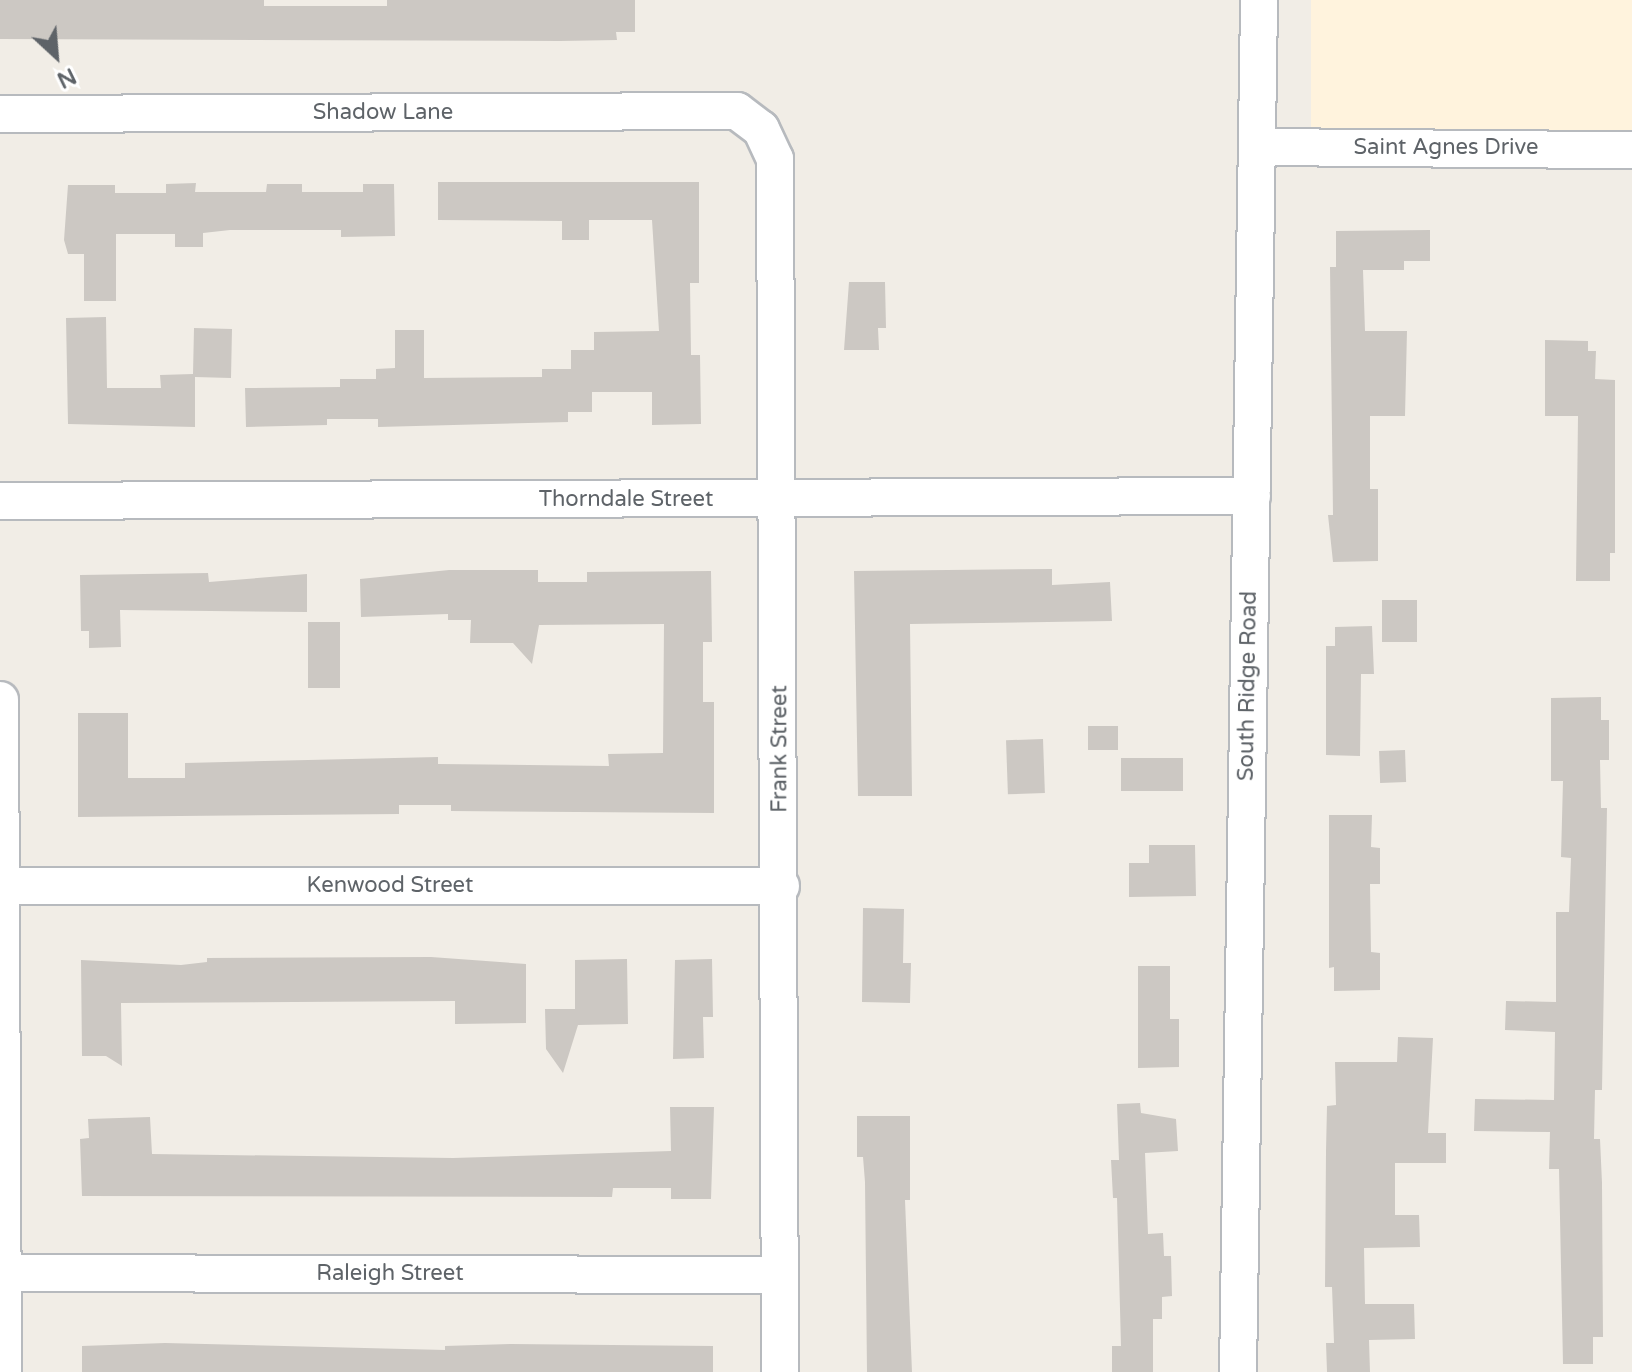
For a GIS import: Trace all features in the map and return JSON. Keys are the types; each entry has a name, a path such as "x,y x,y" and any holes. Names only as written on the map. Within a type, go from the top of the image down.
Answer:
{"street":[{"name":"South Ridge Road","path":"1238,1372 1260,147 1259,0"},
{"name":"Shadow Lane","path":"0,114 737,111 761,129"},
{"name":"Frank Street","path":"761,129 775,159 780,499 780,1372"},
{"name":"Saint Agnes Drive","path":"1260,147 1632,150"},
{"name":"Thorndale Street","path":"0,501 1252,496"},
{"path":"0,700 3,1372"},
{"name":"Kenwood Street","path":"0,886 781,886"},
{"name":"Raleigh Street","path":"1,1273 780,1275"}],"shaded area":[{"path":"1311,0 1632,0 1632,148 1311,148"}],"building":[{"path":"0,0 264,0 264,6 387,6 387,0 635,0 635,32 616,32 617,40 560,41 0,39"},
{"path":"438,182 699,182 699,283 690,283 691,355 700,355 701,424 652,425 652,392 592,392 592,412 568,412 568,422 378,427 378,419 327,419 327,425 246,427 245,388 340,387 340,379 376,379 376,369 395,368 395,330 424,330 424,378 542,377 542,369 571,369 571,350 594,350 594,332 659,331 652,220 589,220 589,240 562,240 562,221 438,220"},
{"path":"196,183 195,192 266,192 267,184 302,184 302,192 363,192 363,184 394,184 395,236 341,237 341,230 230,230 203,233 203,247 175,247 175,234 116,234 116,301 84,301 84,254 68,254 64,240 68,185 115,185 115,193 166,193 166,184"},
{"path":"1430,230 1430,261 1404,261 1404,270 1363,270 1365,331 1407,331 1405,416 1370,416 1370,489 1378,489 1378,561 1333,562 1328,515 1333,515 1330,267 1336,267 1336,231"},
{"path":"849,282 885,282 886,328 878,328 879,350 844,350"},
{"path":"106,317 107,388 161,388 160,375 193,374 194,328 232,329 231,378 195,377 195,427 68,424 66,318"},
{"path":"1545,340 1588,341 1588,351 1596,351 1595,379 1615,380 1615,553 1610,553 1610,581 1576,581 1578,416 1545,416"},
{"path":"1052,569 1052,585 1110,582 1112,621 910,624 912,796 858,796 854,571"},
{"path":"449,570 538,570 538,582 587,582 587,572 711,571 712,642 703,642 703,702 714,702 714,813 451,811 451,805 399,805 399,814 78,817 78,713 128,713 128,778 185,778 185,763 438,757 438,764 609,766 608,754 663,753 664,624 539,625 532,664 513,643 470,643 471,620 448,620 448,614 361,617 360,579"},
{"path":"208,573 209,582 307,574 307,612 120,610 121,647 89,648 89,631 81,631 80,575"},
{"path":"1382,600 1417,600 1417,642 1382,642"},
{"path":"308,622 340,622 340,688 308,688"},
{"path":"1372,626 1374,674 1361,674 1360,756 1326,755 1326,646 1335,646 1335,627"},
{"path":"1601,697 1601,720 1609,720 1609,760 1600,760 1601,808 1607,808 1602,1090 1595,1090 1594,1139 1600,1139 1602,1183 1603,1337 1593,1337 1593,1364 1563,1364 1559,1169 1549,1169 1550,1132 1474,1131 1475,1099 1554,1100 1555,1032 1505,1030 1506,1001 1556,1002 1556,912 1569,912 1571,858 1561,857 1563,781 1551,781 1551,698"},
{"path":"1088,726 1118,726 1118,750 1088,750"},
{"path":"1043,739 1045,793 1008,794 1006,740"},
{"path":"1405,750 1406,782 1380,783 1379,751"},
{"path":"1121,758 1183,758 1183,791 1121,791"},
{"path":"1329,815 1372,815 1371,847 1380,848 1380,884 1370,884 1371,952 1380,953 1380,990 1334,991 1334,967 1329,968"},
{"path":"1149,845 1195,845 1196,896 1129,897 1129,863 1149,863"},
{"path":"863,908 904,909 903,963 911,963 910,1003 862,1002"},
{"path":"431,957 526,964 526,1023 455,1024 455,1001 121,1003 122,1066 106,1056 82,1056 81,960 181,965 207,962 207,958"},
{"path":"627,959 628,1024 578,1025 563,1073 546,1049 545,1009 575,1009 575,960"},
{"path":"712,959 713,1017 703,1017 704,1058 673,1059 675,960"},
{"path":"1138,966 1170,966 1170,1019 1179,1019 1179,1067 1138,1068"},
{"path":"1398,1037 1433,1038 1428,1133 1446,1133 1446,1163 1395,1163 1395,1215 1419,1215 1420,1247 1364,1248 1365,1304 1414,1304 1415,1339 1369,1340 1370,1372 1327,1372 1326,1343 1334,1343 1332,1287 1325,1287 1327,1106 1336,1105 1335,1062 1397,1062"},
{"path":"1140,1103 1141,1113 1176,1119 1178,1151 1145,1153 1148,1234 1163,1233 1164,1256 1171,1256 1172,1296 1162,1297 1162,1319 1153,1319 1153,1372 1112,1372 1112,1346 1121,1346 1117,1198 1113,1198 1111,1160 1119,1160 1117,1104"},
{"path":"670,1107 714,1107 711,1199 671,1199 671,1188 613,1188 612,1197 82,1196 80,1139 89,1138 88,1119 150,1117 152,1154 453,1158 671,1151"},
{"path":"857,1116 910,1116 910,1200 905,1200 912,1372 867,1372 865,1182 863,1157 857,1157"},
{"path":"165,1343 445,1350 445,1346 511,1344 713,1346 713,1372 82,1372 82,1346"}]}
